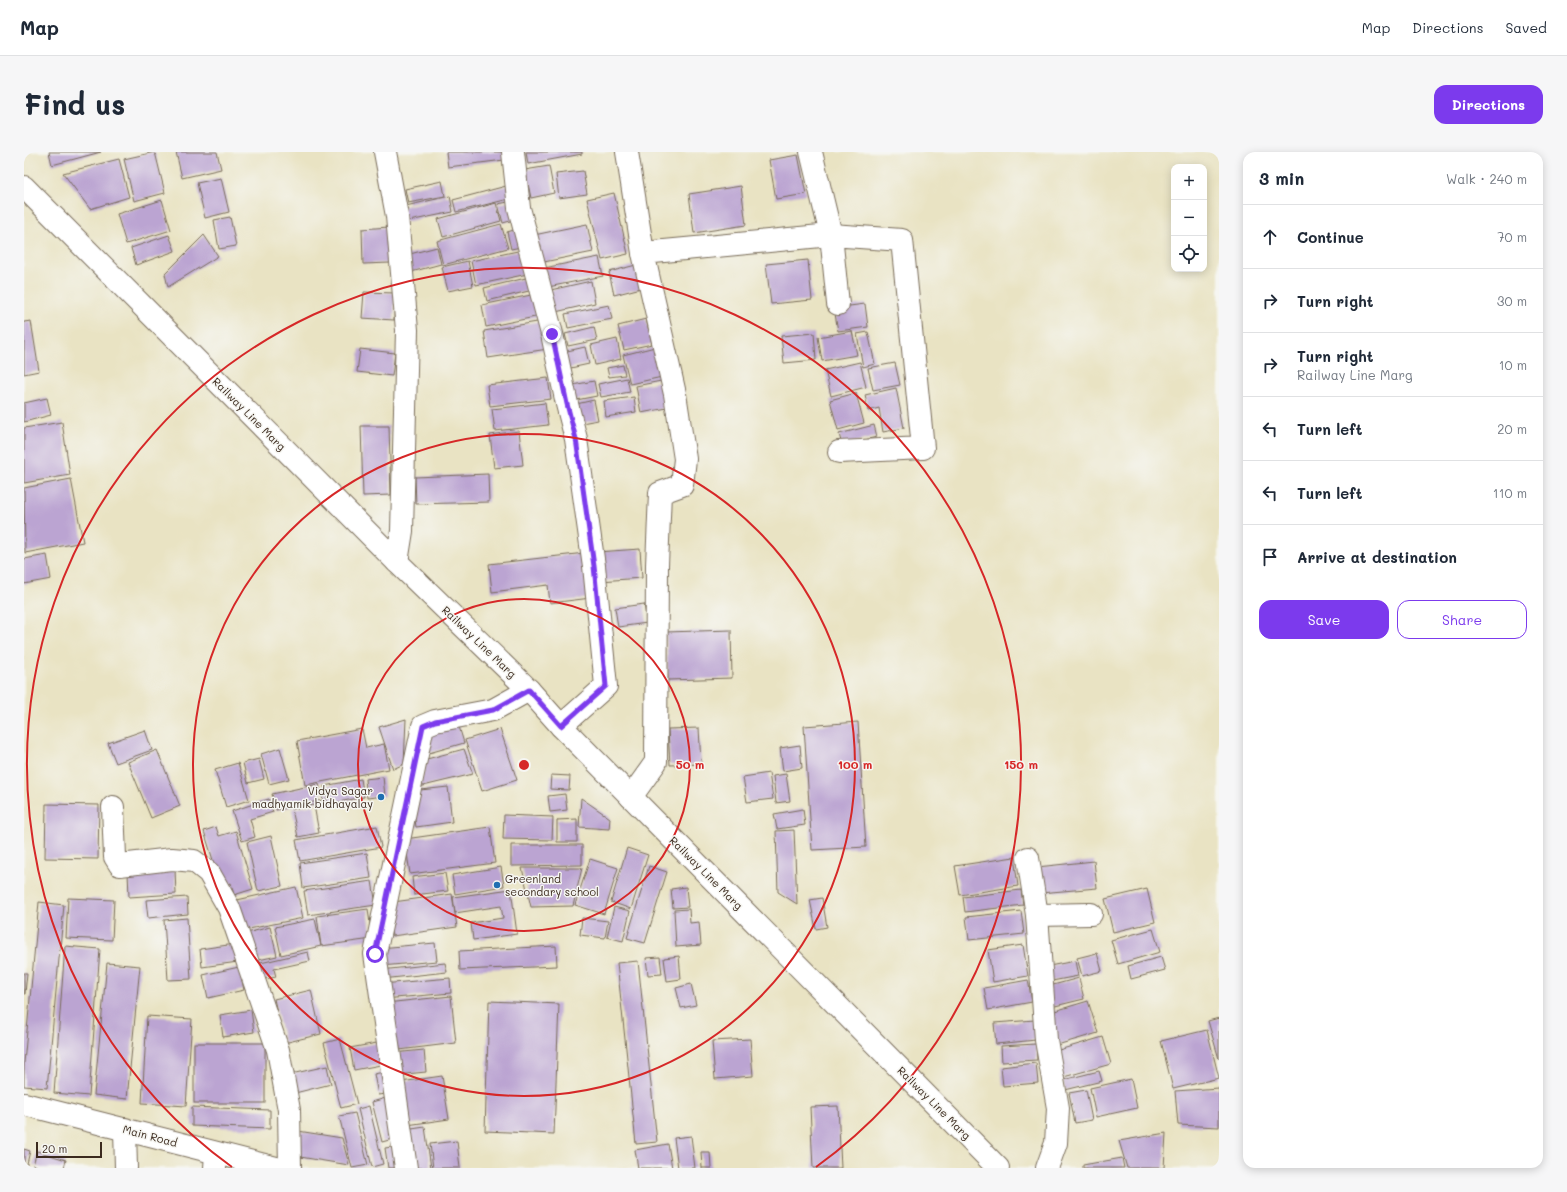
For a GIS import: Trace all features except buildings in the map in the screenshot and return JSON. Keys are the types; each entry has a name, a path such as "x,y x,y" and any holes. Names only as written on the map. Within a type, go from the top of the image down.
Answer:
{"street":[{"path":"385,152 397,216 406,330 402,531 397,562"},
{"path":"513,152 519,208 552,334 576,439 594,566 606,686 561,726"},
{"path":"627,152 643,252 675,394 685,459 682,485 660,493 657,565 656,762 631,797"},
{"path":"811,152 831,235 838,304"},
{"name":"Railway Line Marg","path":"24,187 397,562 529,690 561,726 998,1168"},
{"path":"643,252 831,235 902,240 923,448 839,452"},
{"path":"406,1168 375,954 423,726 435,721 493,710 529,690"},
{"path":"113,808 115,857 120,865 172,859 194,861 209,873 229,908 278,1050 289,1110 290,1168"},
{"path":"1028,858 1037,915 1046,1040 1058,1108 1056,1143 1047,1168"},
{"path":"1037,915 1091,914"},
{"name":"Main Road","path":"24,1104 125,1130 216,1161 276,1168"},
{"path":"125,1130 126,1168"}],"place":[{"name":"Vidya Sagar madhyamik bidhayalay","path":"381,797"},
{"name":"Greenland secondary school","path":"497,885"}],"route":[{"path":"375,954 402,818 423,726 435,721 493,710 529,690 561,726 606,686 594,566 576,439 552,334"}]}
